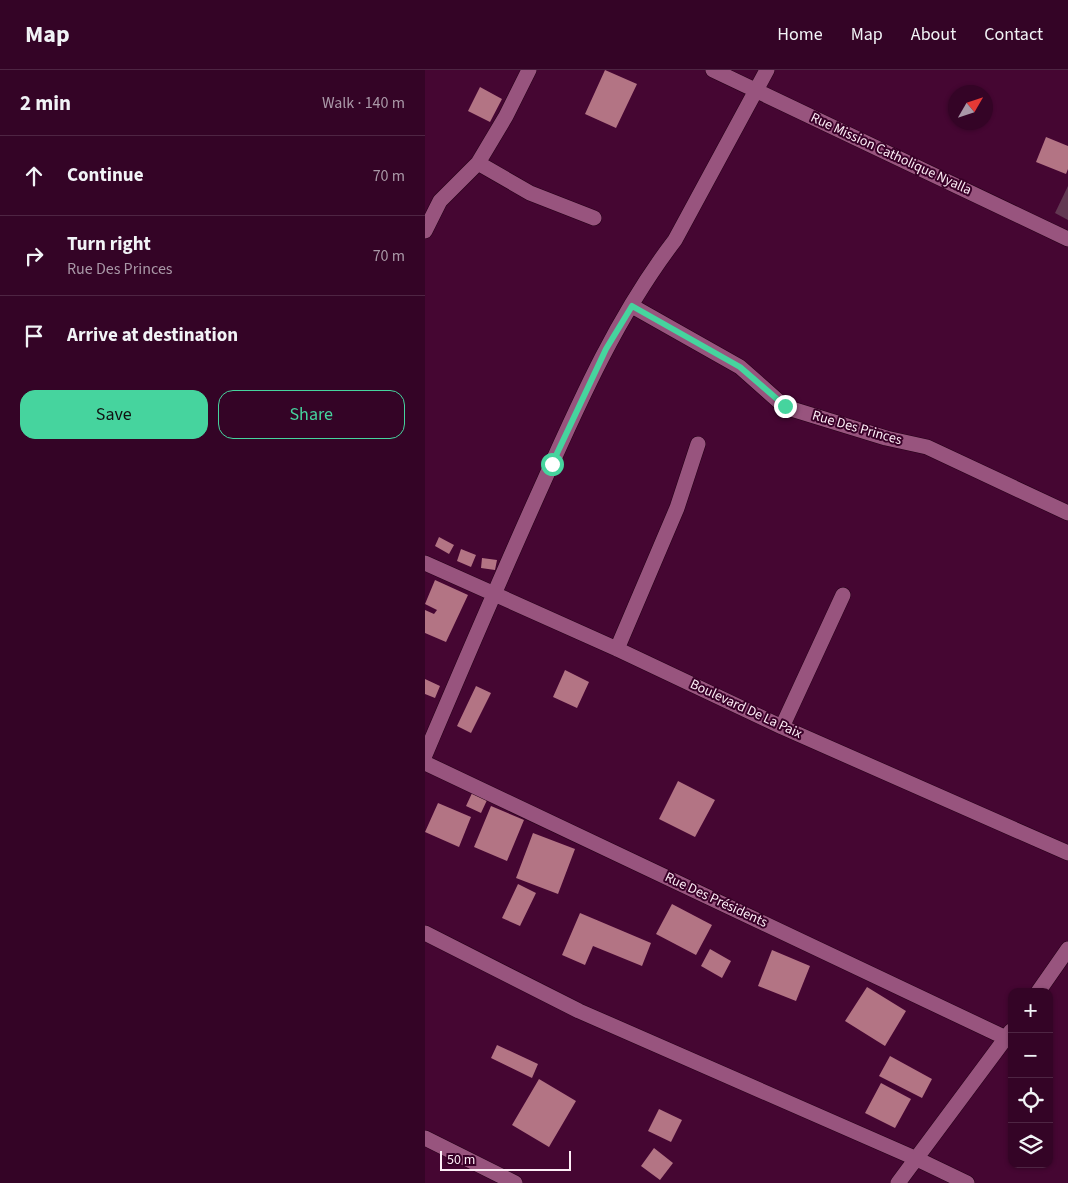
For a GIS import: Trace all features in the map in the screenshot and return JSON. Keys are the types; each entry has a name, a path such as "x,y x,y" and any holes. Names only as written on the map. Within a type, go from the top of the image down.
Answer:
{"street":[{"path":"425,231 440,201 478,163 506,116 529,70"},
{"name":"Rue Mission Catholique Nyalla","path":"713,70 1068,239"},
{"path":"425,755 493,594 606,349 659,262 675,240 767,70"},
{"path":"478,163 530,194 594,218"},
{"name":"Rue Des Princes","path":"632,306 740,367 785,406 887,438 927,447 1068,514"},
{"path":"617,649 677,508 698,444"},
{"name":"Boulevard De La Paix","path":"425,563 617,649 782,727 1068,853"},
{"path":"782,727 843,595"},
{"name":"Rue Des Présidents","path":"425,763 1008,1033"},
{"path":"425,933 579,1012 917,1159 967,1183"},
{"path":"1041,988 1068,949"},
{"path":"898,1183 1008,1034"},
{"path":"425,1138 515,1183"}],"shaded area":[{"path":"1068,186 1068,220 1055,213"}],"building":[{"path":"605,70 637,84 616,128 585,114"},
{"path":"480,87 502,99 490,122 468,111"},
{"path":"1046,137 1068,146 1068,169 1066,174 1036,162"},
{"path":"439,537 454,545 449,554 435,546"},
{"path":"461,549 476,555 471,567 457,561"},
{"path":"482,558 497,560 495,570 481,568"},
{"path":"435,580 468,595 446,642 425,633 425,610 434,614 437,610 425,604"},
{"path":"565,670 589,682 577,708 553,697"},
{"path":"425,679 440,686 435,698 425,694"},
{"path":"476,686 491,693 471,733 457,726"},
{"path":"678,781 715,800 695,837 659,819"},
{"path":"473,791 488,798 481,813 466,806"},
{"path":"438,803 471,817 459,847 425,832"},
{"path":"491,806 524,820 507,861 474,847"},
{"path":"533,833 575,849 558,894 516,878"},
{"path":"518,884 536,893 520,926 502,918"},
{"path":"672,904 712,925 696,955 656,934"},
{"path":"580,913 651,943 642,966 593,946 585,965 562,955"},
{"path":"710,949 731,961 722,978 701,966"},
{"path":"772,950 810,966 796,1001 758,986"},
{"path":"867,987 906,1011 885,1046 845,1021"},
{"path":"497,1045 538,1064 532,1078 491,1058"},
{"path":"890,1056 932,1079 922,1098 879,1076"},
{"path":"539,1079 576,1101 549,1147 512,1125"},
{"path":"881,1083 911,1099 895,1128 865,1113"},
{"path":"659,1109 682,1120 671,1142 648,1131"},
{"path":"654,1148 673,1163 660,1180 641,1166"}],"route":[{"path":"552,464 606,349 632,306 740,367 785,406"}]}
